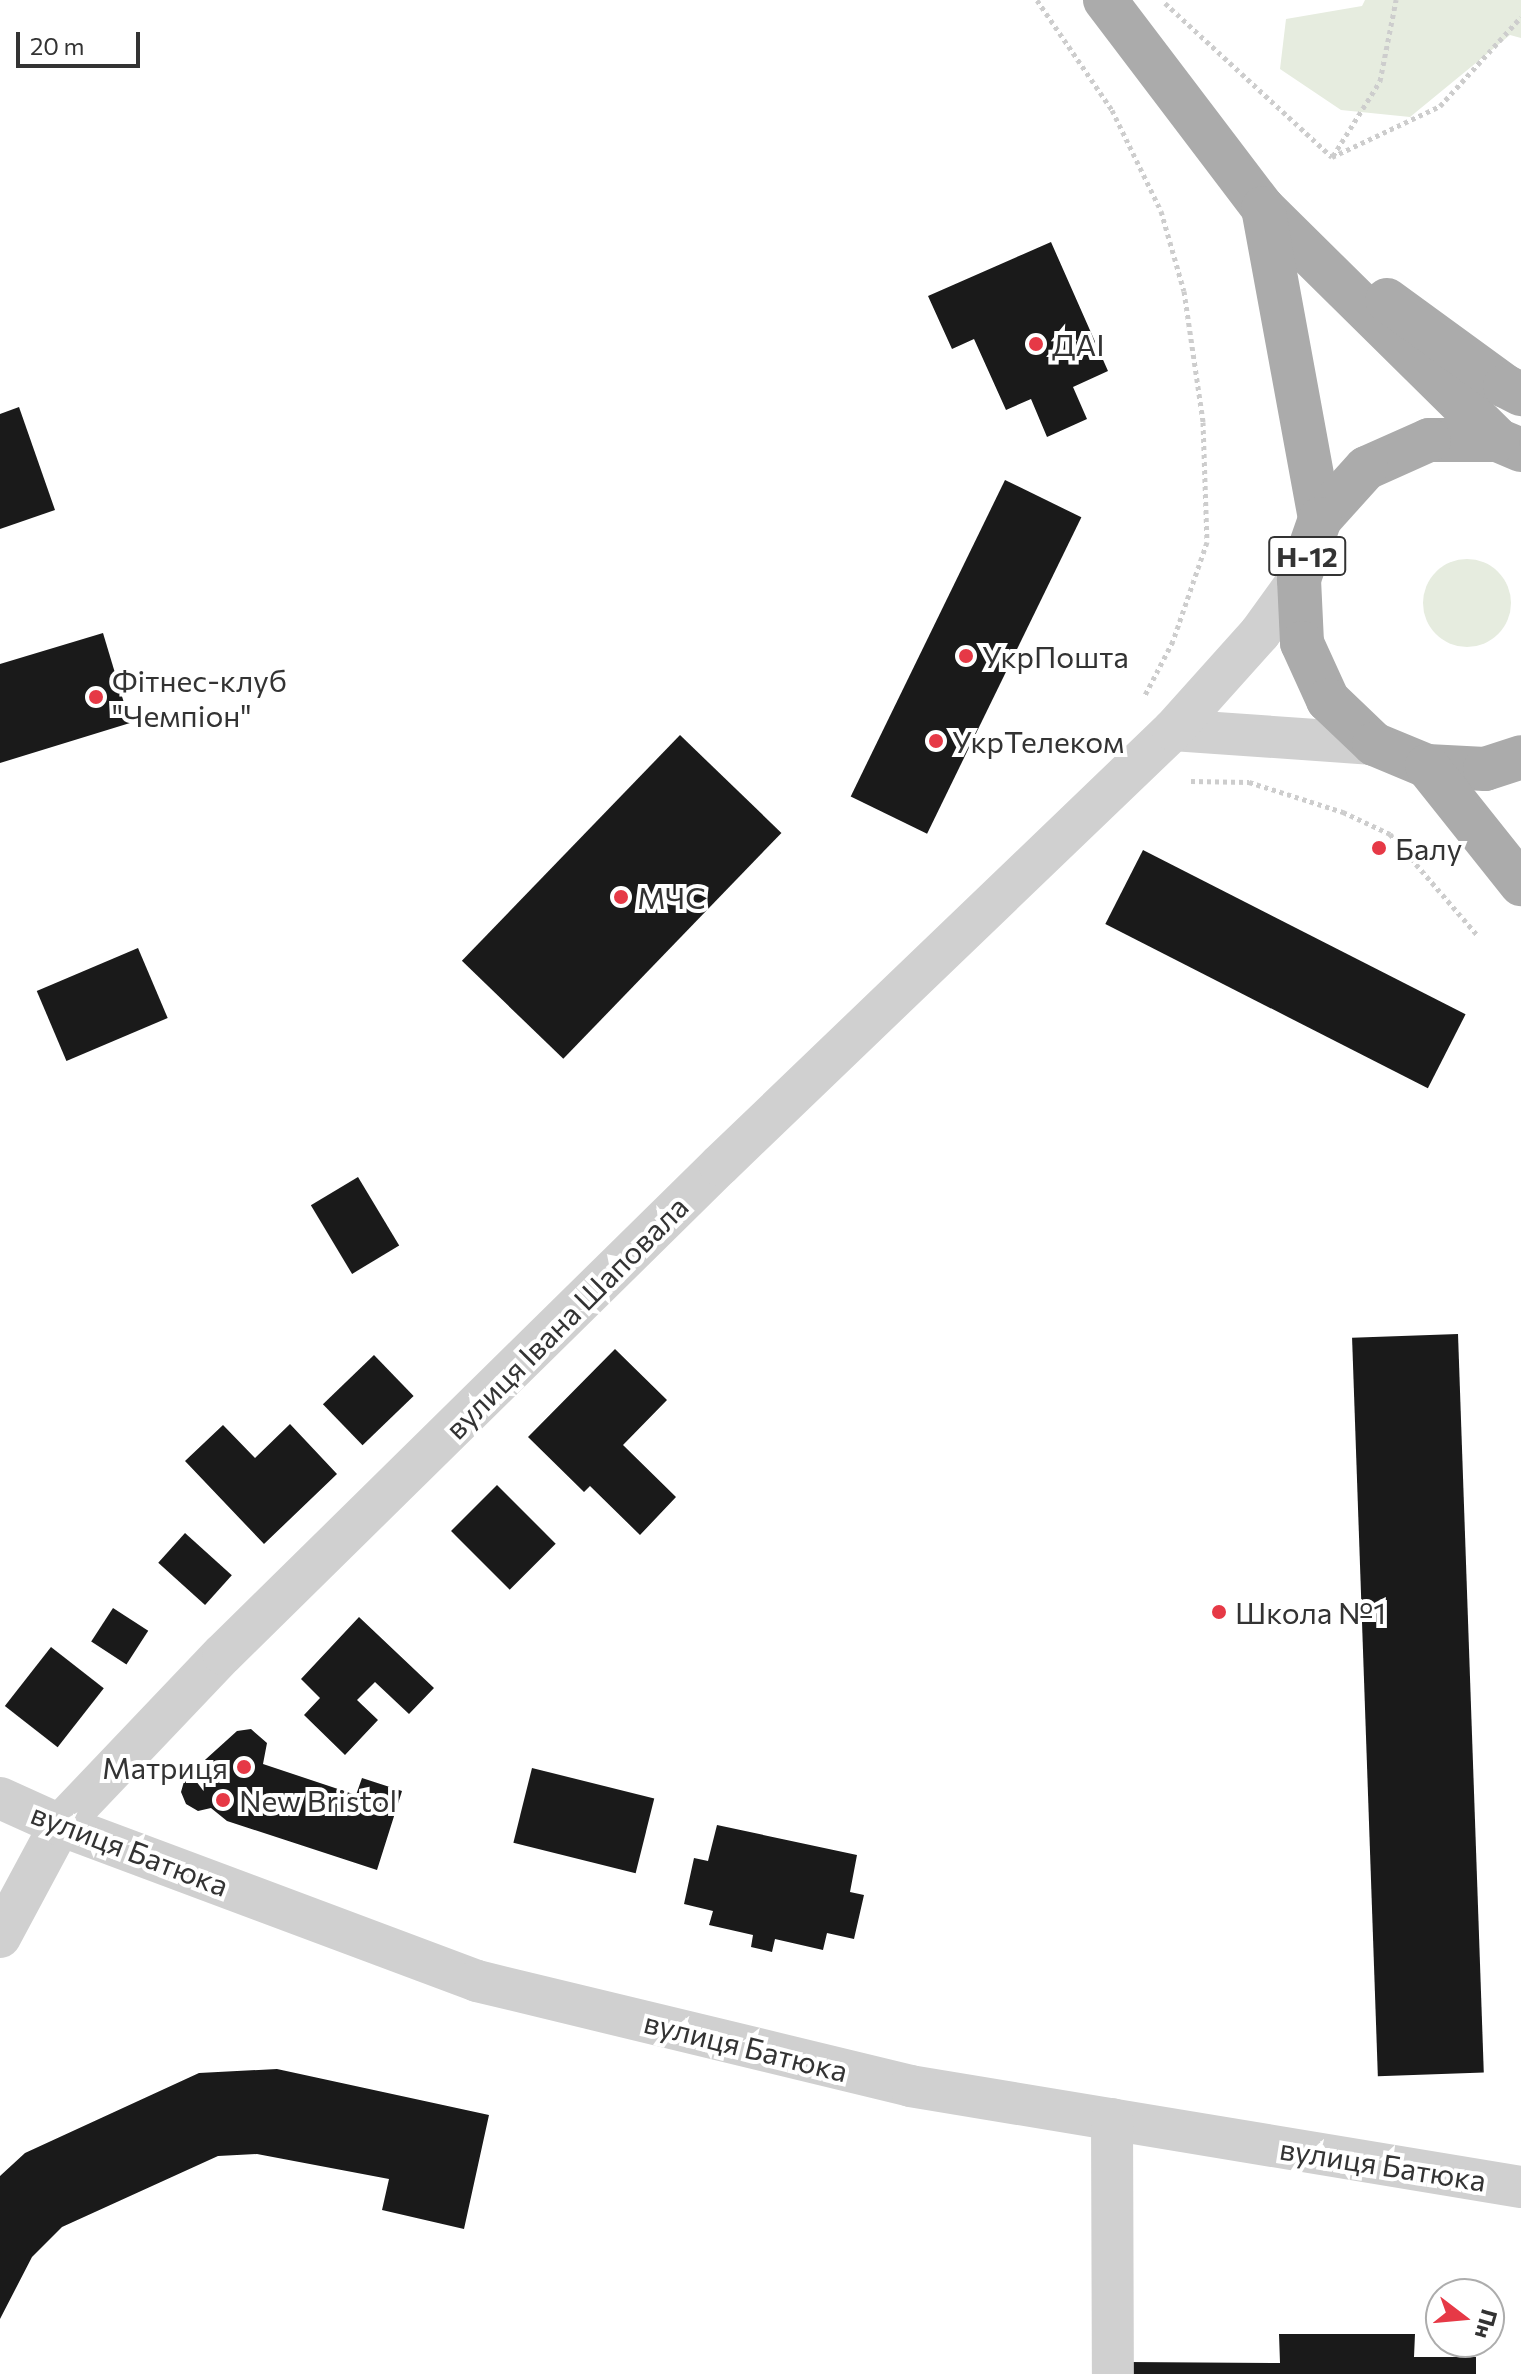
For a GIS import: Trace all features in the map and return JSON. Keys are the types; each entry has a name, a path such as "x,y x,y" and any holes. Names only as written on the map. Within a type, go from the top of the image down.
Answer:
{"main road":[{"name":"Н-12","path":"1105,0 1263,208 1505,386 1521,394"},
{"name":"Н-12","path":"1263,208 1320,519"},
{"path":"1263,208 1509,445"},
{"name":"Н-12","path":"1509,445 1429,440 1366,468 1320,519 1299,579 1302,643 1328,700 1374,744 1427,766 1485,769 1521,757"},
{"path":"1427,766 1521,884"}],"street":[{"name":"вулиця Івана Шаповала","path":"0,1937 60,1825 223,1654 709,1176 1173,730 1260,633 1299,579"},
{"path":"1173,730 1374,744"},
{"name":"вулиця Батюка","path":"0,1798 60,1825 477,1981 910,2086 1521,2187"},
{"path":"1112,2119 1113,2374"}],"path":[{"path":"1037,0 1112,110 1161,211 1184,291 1203,422 1207,542 1173,641 1141,701"},
{"path":"1162,0 1332,157"},
{"path":"1332,157 1380,81 1396,0"},
{"path":"1332,157 1440,106 1521,17"},
{"path":"1191,781 1249,782 1343,812 1390,834 1478,936"}],"shaded area":[{"path":"1365,0 1521,0 1521,38 1510,35 1410,117 1341,110 1280,69 1286,19 1362,6"},
{"path":"1458,559 1476,559 1492,566 1504,578 1511,594 1511,612 1504,628 1492,640 1476,647 1458,647 1442,640 1430,628 1423,612 1423,594 1430,578 1442,566"}],"building":[{"name":"ДАI","path":"1051,242 1108,371 1073,387 1087,419 1047,437 1031,399 1006,410 974,339 952,349 928,296"},
{"path":"19,407 55,510 0,529 0,414"},
{"name":"УкрПошта","path":"1005,480 1081,517 927,834 851,796"},
{"path":"103,633 130,723 0,763 0,664"},
{"name":"МЧС","path":"680,735 781,833 563,1059 462,961"},
{"path":"1143,850 1466,1014 1428,1088 1105,924"},
{"path":"138,948 168,1018 66,1061 37,991"},
{"path":"358,1177 399,1246 352,1274 311,1205"},
{"path":"1458,1334 1484,2073 1378,2076 1352,1338"},
{"path":"615,1349 667,1400 623,1445 676,1497 640,1535 590,1486 584,1492 528,1437"},
{"path":"374,1355 414,1396 363,1445 323,1404"},
{"path":"290,1424 337,1474 264,1544 185,1461 223,1425 255,1458"},
{"path":"497,1485 556,1544 510,1590 451,1531"},
{"path":"185,1533 232,1575 205,1605 158,1563"},
{"path":"113,1608 148,1631 126,1664 91,1642"},
{"path":"359,1617 434,1688 409,1714 375,1682 357,1700 378,1720 345,1755 304,1715 320,1698 301,1679"},
{"path":"51,1647 104,1688 58,1747 5,1706"},
{"path":"251,1729 267,1743 263,1764 356,1795 362,1778 402,1791 377,1870 227,1821 211,1808 198,1811 186,1804 181,1792 185,1778 237,1731"},
{"path":"532,1768 654,1798 636,1873 513,1843"},
{"path":"717,1825 857,1855 850,1892 864,1895 854,1939 827,1933 823,1950 775,1939 772,1952 751,1947 753,1935 709,1925 713,1911 684,1904 694,1858 708,1861"},
{"path":"277,2069 489,2115 464,2229 382,2210 389,2179 257,2154 218,2156 62,2227 32,2257 0,2319 0,2176 25,2153 199,2073"},
{"path":"1279,2334 1415,2334 1414,2357 1476,2358 1476,2374 1127,2374 1127,2362 1280,2363"}],"place":[{"name":"ДАI","path":"1036,344"},
{"name":"УкрПошта","path":"966,656"},
{"name":"Фітнес-клуб \"Чемпіон\"","path":"96,697"},
{"name":"УкрТелеком","path":"936,741"},
{"name":"Балу","path":"1379,848"},
{"name":"МЧС","path":"621,897"},
{"name":"Школа №1","path":"1219,1612"},
{"name":"Матриця","path":"244,1767"},
{"name":"New Bristol","path":"223,1800"}]}
